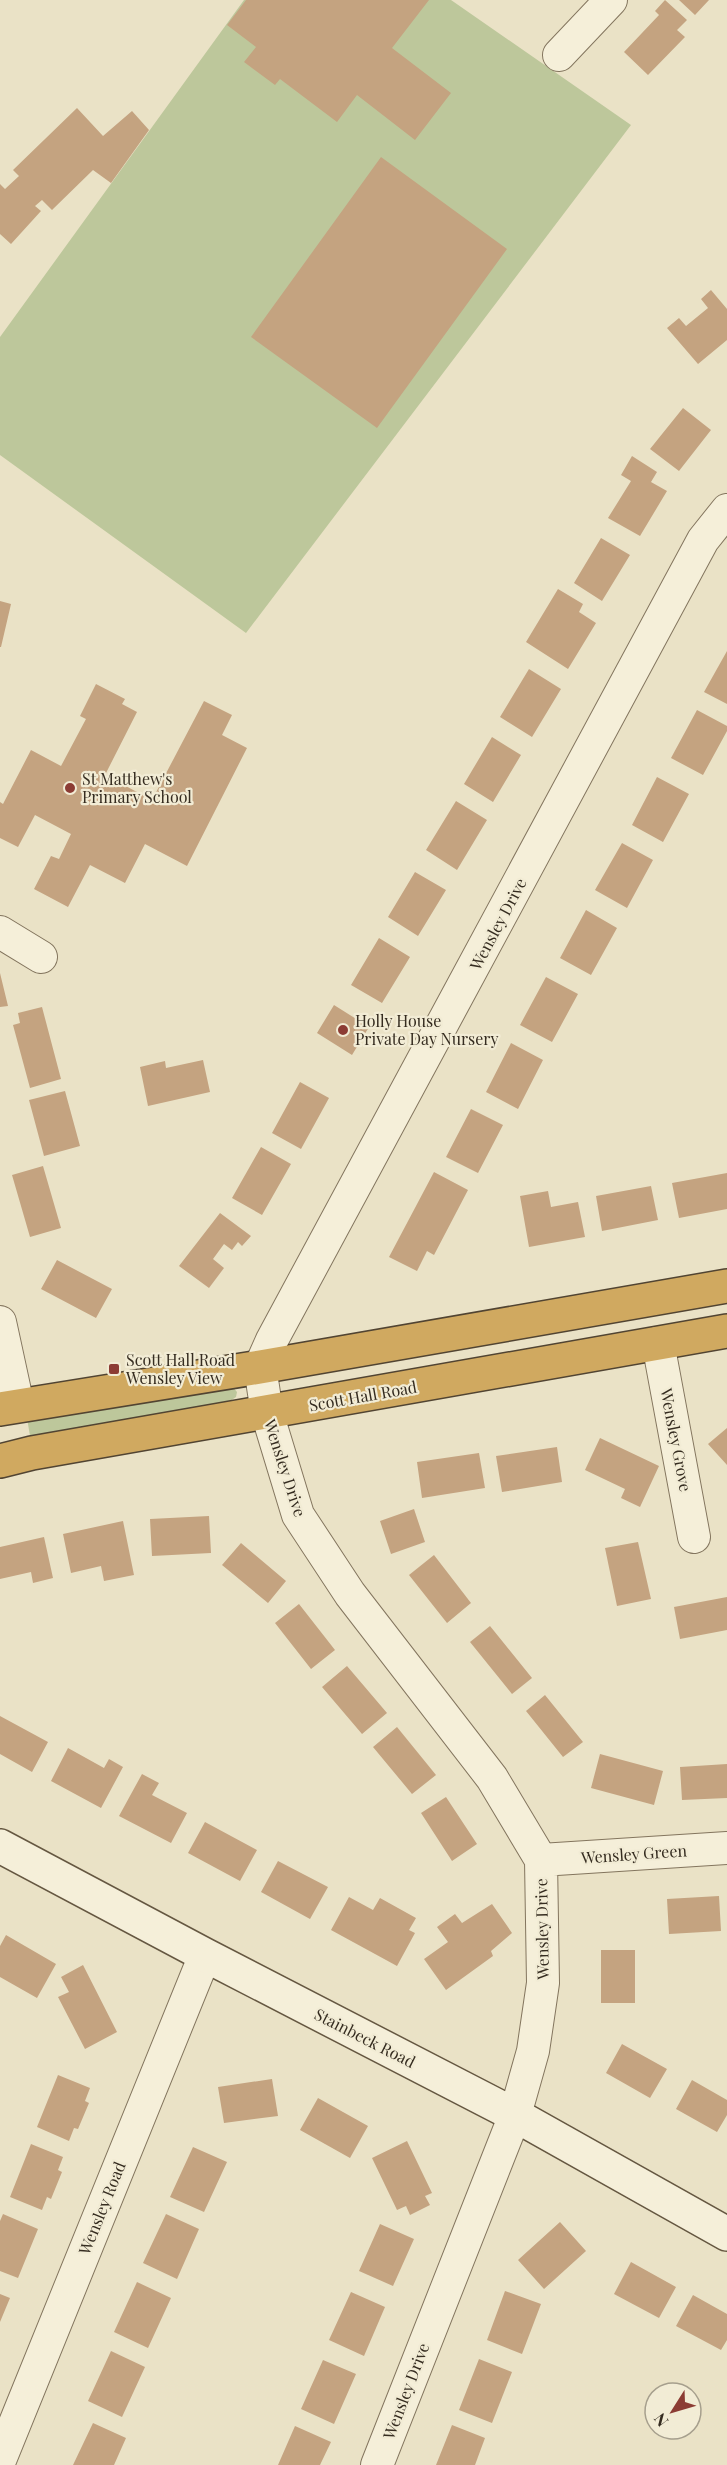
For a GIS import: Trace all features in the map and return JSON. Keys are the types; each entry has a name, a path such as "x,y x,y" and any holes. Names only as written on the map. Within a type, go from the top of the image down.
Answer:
{"highway":[{"path":"9,1407 276,1356 727,1286"},
{"name":"Scott Hall Road","path":"0,1461 32,1453 727,1331"}],"street":[{"path":"559,55 611,0"},
{"name":"Wensley Drive","path":"377,2465 514,2115 533,2051 543,1983 541,1860 492,1778 350,1594 298,1515 267,1413 276,1356 403,1101 703,540 727,510"},
{"path":"0,932 41,957"},
{"path":"0,1322 9,1407"},
{"name":"Wensley Grove","path":"657,1342 694,1537"},
{"name":"Stainbeck Road","path":"0,1846 514,2115 727,2234"},
{"name":"Wensley Green","path":"541,1860 727,1848"},
{"name":"Wensley Road","path":"0,2460 205,1955"}],"green space":[{"path":"244,0 451,0 631,125 246,633 0,455 0,337"},
{"path":"231,1385 237,1392 236,1397 230,1401 30,1436 27,1418"}],"building":[{"path":"246,0 429,0 392,48 451,93 415,140 357,95 337,122 280,79 275,85 244,62 256,47 227,25"},
{"path":"665,0 687,20 677,30 685,37 648,75 624,52 659,15 655,11"},
{"path":"679,0 709,0 695,15"},
{"path":"77,108 103,136 132,111 149,130 111,183 93,170 52,210 42,200 35,206 41,211 11,244 0,234 0,184 5,189 19,176 13,170"},
{"path":"381,157 507,249 377,428 251,337"},
{"path":"711,290 727,309 727,340 698,364 667,328 679,318 686,326 708,308 701,299"},
{"path":"683,408 711,430 679,471 650,449"},
{"path":"632,456 657,472 651,482 667,491 640,536 608,518 631,481 621,475"},
{"path":"601,538 630,555 602,601 574,583"},
{"path":"558,589 583,604 579,612 596,623 568,669 526,642"},
{"path":"0,601 11,604 1,647 0,647"},
{"path":"727,651 727,704 704,692"},
{"path":"529,669 561,689 532,737 500,717"},
{"name":"St Matthew's Primary School","path":"96,684 125,699 122,704 137,712 105,775 152,800 204,701 232,715 222,735 247,748 187,866 145,844 125,883 90,865 68,907 34,889 51,856 59,859 71,834 35,815 18,847 0,838 0,802 3,804 31,750 61,766 86,719 80,716"},
{"path":"697,710 727,726 727,731 703,775 671,758"},
{"path":"492,737 521,755 493,802 464,784"},
{"path":"657,777 689,794 663,842 632,825"},
{"path":"456,801 487,820 457,870 426,850"},
{"path":"622,843 653,860 627,908 595,890"},
{"path":"415,872 446,890 418,936 388,917"},
{"path":"586,910 617,928 591,975 560,958"},
{"path":"379,938 410,957 382,1003 351,985"},
{"path":"0,973 8,1006 0,1007"},
{"path":"546,977 578,994 552,1042 520,1025"},
{"name":"Holly House Private Day Nursery","path":"334,1005 369,1027 352,1055 317,1033"},
{"path":"42,1007 61,1079 30,1088 13,1025 20,1023 18,1013"},
{"path":"511,1043 543,1060 518,1109 486,1092"},
{"path":"203,1060 210,1092 148,1106 140,1067 165,1061 166,1068"},
{"path":"300,1082 329,1098 301,1149 272,1133"},
{"path":"65,1091 80,1146 44,1156 29,1100"},
{"path":"471,1109 503,1125 478,1173 446,1157"},
{"path":"261,1147 291,1164 262,1215 232,1198"},
{"path":"43,1166 61,1228 30,1237 12,1175"},
{"path":"434,1172 468,1190 434,1255 427,1251 417,1271 389,1257"},
{"path":"727,1173 727,1209 679,1218 672,1183"},
{"path":"651,1186 658,1220 602,1231 596,1196"},
{"path":"548,1191 551,1207 578,1202 585,1237 529,1247 520,1196"},
{"path":"220,1213 251,1236 242,1246 238,1242 232,1250 224,1244 213,1259 224,1268 209,1288 179,1266"},
{"path":"57,1260 112,1289 96,1318 41,1289"},
{"path":"727,1428 727,1465 708,1444"},
{"path":"600,1438 659,1466 640,1507 621,1498 625,1489 585,1470"},
{"path":"557,1447 562,1482 502,1492 496,1456"},
{"path":"479,1453 485,1488 422,1498 417,1462"},
{"path":"414,1509 425,1542 391,1554 380,1521"},
{"path":"209,1516 211,1553 152,1556 150,1519"},
{"path":"123,1521 134,1575 104,1581 101,1566 71,1573 63,1534"},
{"path":"44,1537 53,1578 33,1583 31,1572 0,1579 0,1547"},
{"path":"638,1542 651,1599 617,1606 605,1548"},
{"path":"241,1543 286,1581 268,1603 222,1565"},
{"path":"434,1555 471,1603 447,1623 409,1575"},
{"path":"727,1597 727,1630 680,1639 674,1607"},
{"path":"299,1604 335,1650 311,1669 275,1623"},
{"path":"490,1626 532,1678 512,1694 470,1642"},
{"path":"347,1666 387,1713 362,1734 322,1687"},
{"path":"545,1695 583,1742 563,1757 526,1711"},
{"path":"0,1716 48,1742 32,1772 0,1754"},
{"path":"397,1727 436,1775 412,1794 373,1747"},
{"path":"68,1748 104,1768 109,1759 123,1767 101,1808 51,1781"},
{"path":"600,1754 663,1771 654,1805 591,1788"},
{"path":"727,1764 727,1798 682,1800 680,1767"},
{"path":"142,1774 159,1783 152,1795 187,1813 171,1843 119,1816"},
{"path":"446,1797 477,1844 452,1861 421,1813"},
{"path":"205,1822 257,1850 240,1881 188,1853"},
{"path":"278,1861 328,1887 310,1919 261,1892"},
{"path":"719,1896 721,1931 669,1934 667,1899"},
{"path":"349,1897 373,1910 380,1898 416,1918 409,1930 415,1933 397,1966 331,1930"},
{"path":"492,1904 512,1933 491,1951 493,1956 446,1990 424,1959 448,1942 437,1927 455,1914 462,1923"},
{"path":"6,1935 56,1964 37,1998 0,1977 0,1946"},
{"path":"601,1950 635,1950 635,2003 601,2003"},
{"path":"83,1965 117,2032 85,2049 58,1997 69,1992 61,1977"},
{"path":"622,2044 667,2069 650,2098 606,2073"},
{"path":"58,2075 90,2088 85,2101 89,2103 78,2129 74,2128 69,2141 37,2127"},
{"path":"272,2079 278,2116 224,2123 218,2087"},
{"path":"692,2080 727,2100 727,2115 717,2132 676,2109"},
{"path":"318,2098 368,2126 350,2158 300,2130"},
{"path":"407,2141 432,2193 425,2196 430,2205 410,2215 406,2206 397,2210 372,2158"},
{"path":"31,2144 63,2157 58,2170 62,2172 51,2199 47,2197 42,2210 10,2197"},
{"path":"193,2147 227,2162 204,2212 170,2197"},
{"path":"3,2214 38,2229 18,2278 0,2271 0,2221"},
{"path":"166,2214 199,2229 177,2279 143,2263"},
{"path":"560,2222 586,2251 544,2289 518,2260"},
{"path":"380,2224 414,2239 393,2286 359,2271"},
{"path":"631,2262 676,2287 659,2318 614,2294"},
{"path":"137,2282 171,2298 148,2348 114,2332"},
{"path":"505,2291 541,2304 522,2354 487,2340"},
{"path":"351,2292 385,2307 364,2356 329,2340"},
{"path":"0,2294 10,2298 0,2322"},
{"path":"693,2295 727,2314 727,2340 721,2350 676,2326"},
{"path":"111,2351 145,2367 122,2417 88,2401"},
{"path":"479,2359 512,2372 492,2423 459,2410"},
{"path":"323,2360 356,2374 334,2424 301,2409"},
{"path":"93,2423 126,2438 114,2465 73,2465"},
{"path":"452,2425 485,2438 475,2465 436,2465"},
{"path":"295,2426 331,2442 320,2465 278,2465"}],"place":[{"name":"St Matthew's Primary School","path":"70,788"},
{"name":"Holly House Private Day Nursery","path":"343,1030"},
{"name":"Scott Hall Road Wensley View","path":"114,1369"}]}
